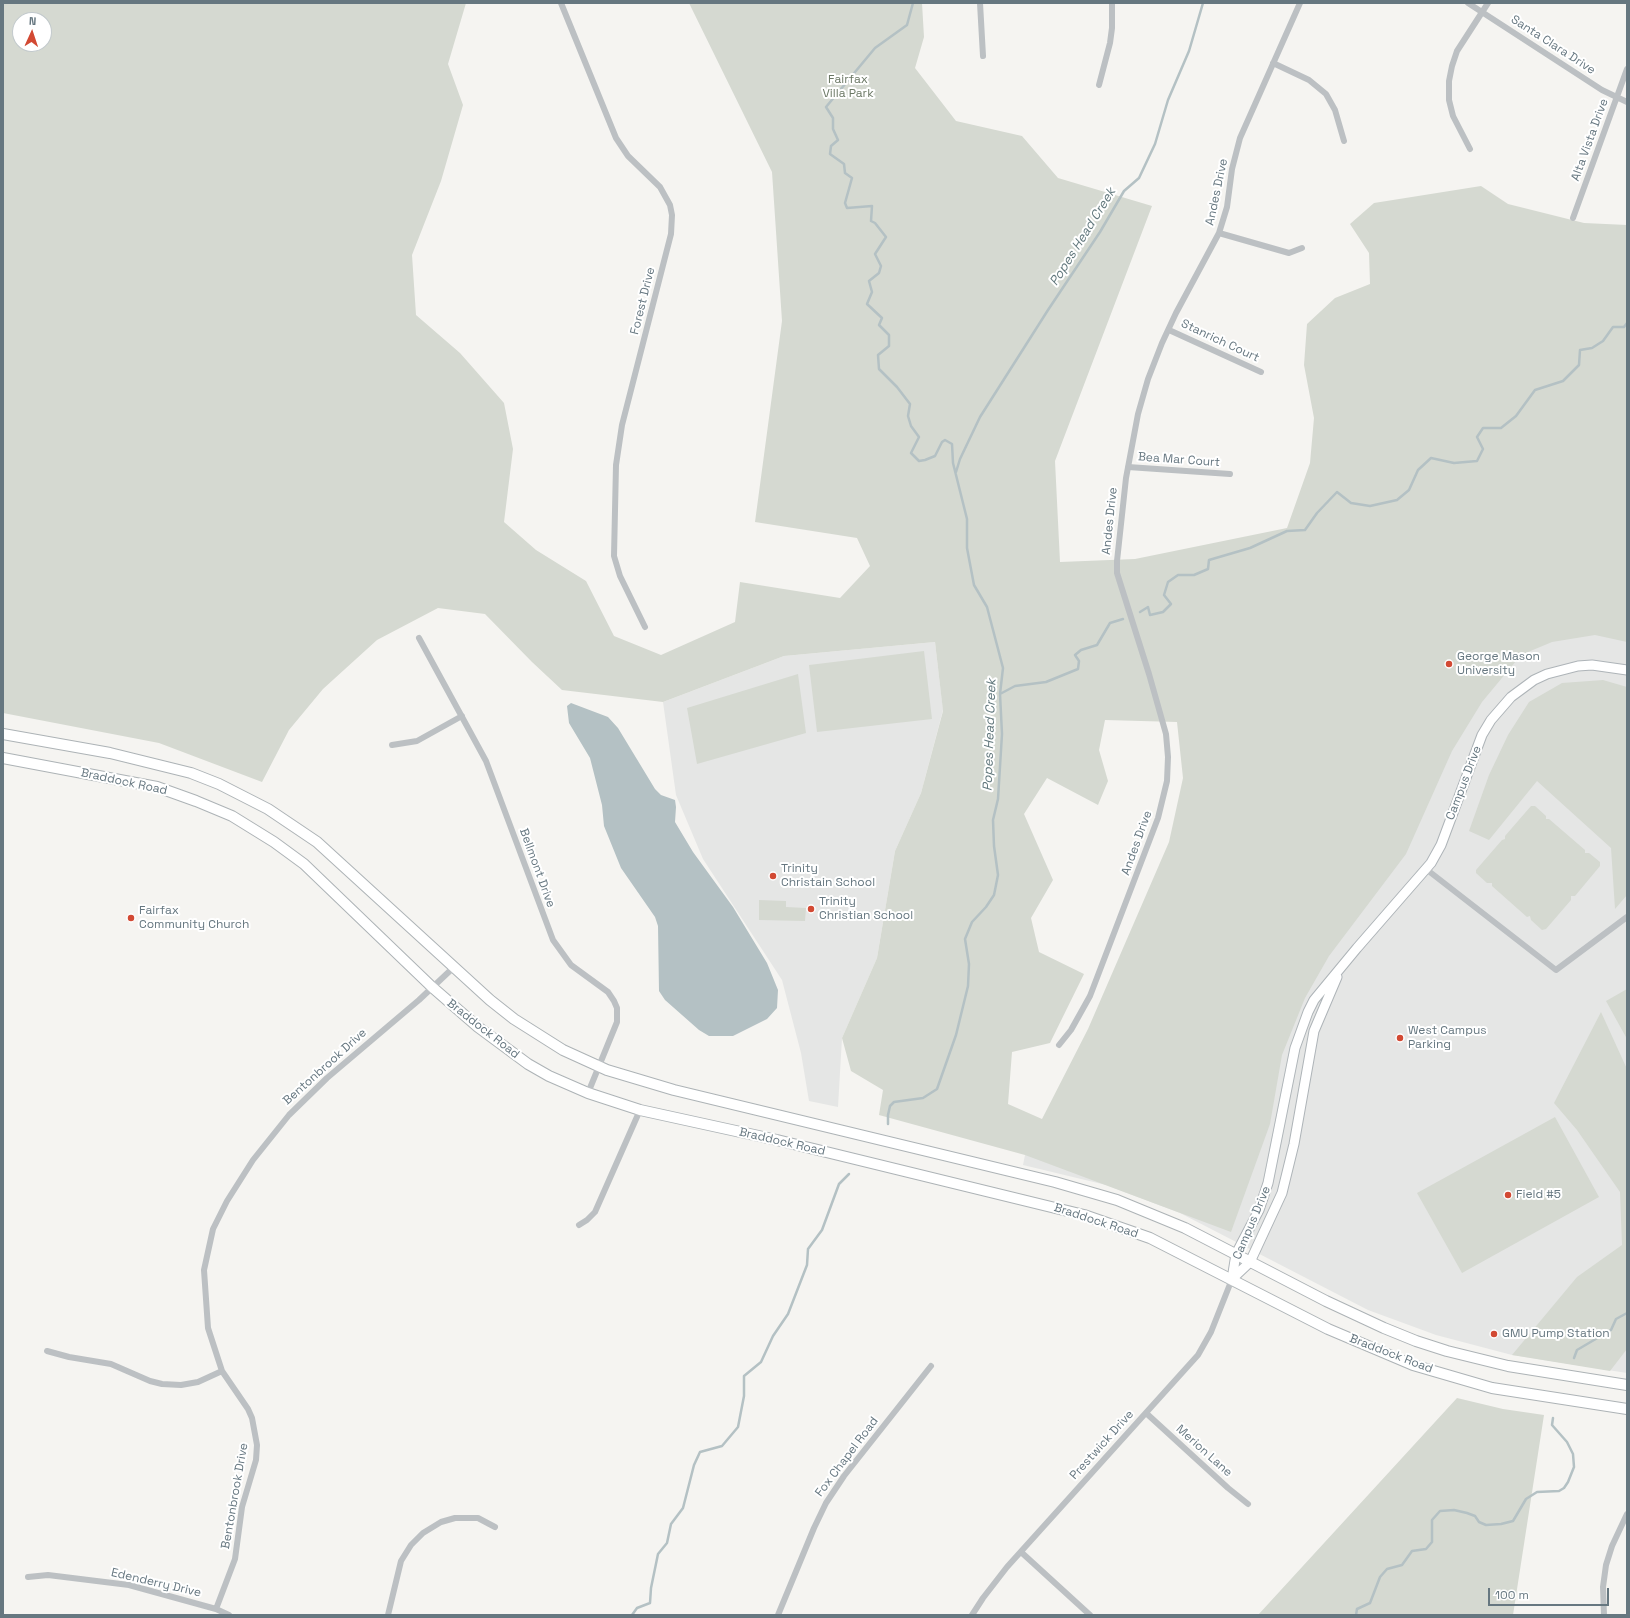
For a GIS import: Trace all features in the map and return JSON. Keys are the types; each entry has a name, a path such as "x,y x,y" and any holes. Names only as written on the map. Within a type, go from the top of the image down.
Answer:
{"main road":[{"name":"Braddock Road","path":"3,734 141,759 190,773 244,795 288,821 317,842 490,1000 533,1033 563,1050 599,1066 674,1090 1085,1190 1145,1210 1384,1328 1447,1351 1515,1368 1627,1385"},
{"name":"Braddock Road","path":"3,758 157,787 232,816 274,842 304,864 432,987 478,1027 508,1050 549,1076 588,1093 640,1110 777,1140 1084,1215 1150,1238 1328,1329 1413,1365 1492,1388 1627,1409"}],"street":[{"name":"Forest Drive","path":"561,3 616,138 628,156 660,187 666,195 672,215 671,234 622,425 616,465 614,556 620,576 645,627"},
{"path":"980,3 983,56"},
{"path":"1099,85 1110,43 1112,28 1112,3"},
{"name":"Andes Drive","path":"1059,1045 1071,1030 1090,996 1158,818 1167,781 1168,757 1166,734 1117,572 1128,467 1136,421 1148,379 1176,313 1219,233 1227,206 1232,169 1240,138 1300,3"},
{"name":"Santa Clara Drive","path":"1468,3 1602,90 1627,102"},
{"path":"1470,149 1453,116 1449,100 1449,81 1457,51 1488,3"},
{"path":"1273,63 1309,80 1326,94 1335,110 1344,141"},
{"name":"Alta Vista Drive","path":"1573,218 1627,69"},
{"path":"1219,233 1289,253 1302,248"},
{"name":"Stanrich Court","path":"1169,330 1261,372"},
{"name":"Bea Mar Court","path":"1128,467 1230,474"},
{"name":"Bellmont Drive","path":"419,638 486,761 553,940 571,965 608,992 617,1008 617,1022 588,1093"},
{"name":"Campus Drive","path":"1232,1279 1236,1254 1259,1210 1268,1183 1291,1063 1301,1030 1314,1000 1426,869 1441,845 1482,735 1491,720 1511,696 1534,680 1562,669 1592,665 1627,670"},
{"path":"392,745 417,741 462,716"},
{"path":"1426,869 1556,970 1627,917"},
{"name":"Campus Drive","path":"1232,1279 1250,1262 1282,1193 1291,1157 1314,1031 1342,966"},
{"name":"Bentonbrook Drive","path":"216,1609 235,1559 242,1507 254,1467 257,1445 254,1424 248,1409 222,1371 208,1328 204,1285 206,1256 218,1217 253,1160 289,1115 319,1085 454,967"},
{"path":"579,1225 595,1212 640,1110"},
{"name":"Prestwick Drive","path":"972,1615 983,1598 1021,1552 1146,1413 1203,1346 1211,1332 1232,1279"},
{"path":"47,1351 69,1357 111,1364 150,1381 162,1384 187,1384 209,1378 222,1371"},
{"name":"Fox Chapel Road","path":"778,1615 826,1502 844,1476 931,1366"},
{"name":"Merion Lane","path":"1146,1413 1228,1488 1248,1504"},
{"path":"1604,1615 1603,1587 1606,1565 1612,1546 1627,1514"},
{"path":"388,1615 402,1561 411,1545 423,1533 442,1522 455,1518 478,1518 495,1527"},
{"path":"1021,1552 1090,1615"},
{"name":"Edenderry Drive","path":"28,1577 48,1575 129,1585 216,1609 229,1615"}],"shaded area":[{"name":"George Mason University","path":"1627,289 1627,1373 1512,1355 1436,1335 1368,1310 1180,1213 1106,1185 1023,1165 1025,1155"},
{"name":"Trinity Christian School","path":"935,642 943,710 921,793 895,851 877,958 842,1038 838,1107 809,1101 801,1053 782,980 703,859 676,795 663,702 784,656"},
{"path":"571,703 608,717 618,728 655,789 661,795 675,800 675,822 693,852 733,907 767,963 778,990 777,1008 767,1019 733,1036 709,1036 699,1030 665,1000 659,991 658,926 655,917 621,868 604,826 602,805 590,758 569,723 567,706"}],"green space":[{"name":"Fairfax Villa Park","path":"3,3 466,3 448,64 463,105 441,181 412,255 416,315 460,353 504,403 513,449 504,522 536,550 586,581 614,636 661,655 735,622 740,582 840,598 870,566 857,538 755,522 782,321 772,172 689,3 922,3 924,37 915,68 956,121 1022,136 1058,178 1152,206 1055,461 1060,562 1135,559 1287,528 1310,463 1314,418 1304,365 1307,324 1335,298 1370,284 1369,253 1350,224 1374,203 1481,186 1508,204 1584,223 1627,225 1627,642 1595,635 1552,642 1521,655 1482,702 1452,751 1406,854 1329,956 1305,998 1282,1055 1270,1124 1231,1232 1025,1155 879,1115 883,1090 851,1071 842,1038 877,958 895,851 921,793 943,711 935,642 784,656 663,702 562,690 485,614 438,608 377,640 323,689 289,730 262,782 159,743 3,713","holes":["1105,720 1177,722 1183,778 1169,842 1088,1029 1042,1119 1008,1104 1012,1052 1050,1043 1084,974 1039,952 1031,918 1053,880 1024,814 1047,778 1098,805 1108,781 1099,750"]},
{"path":"924,651 932,719 817,732 809,665"},
{"path":"798,674 806,733 697,764 687,708"},
{"path":"1603,680 1627,687 1627,895 1615,909 1611,848 1537,781 1489,840 1469,831 1489,775 1508,735 1529,702 1562,683"},
{"path":"1531,806 1535,806 1546,816 1546,819 1549,819 1585,850 1585,853 1589,853 1600,862 1600,866 1575,896 1571,896 1571,900 1546,929 1542,930 1531,920 1530,916 1527,917 1492,886 1492,883 1487,883 1476,873 1476,870 1502,840 1505,839 1505,836"},
{"path":"759,900 786,901 786,907 806,908 805,921 759,920"},
{"path":"1627,989 1627,1039 1606,1001"},
{"path":"1601,1012 1627,1069 1627,1349 1610,1371 1512,1355 1577,1277 1622,1245 1620,1192 1577,1130 1554,1103"},
{"name":"Field #5","path":"1555,1117 1599,1197 1462,1273 1417,1193"},
{"path":"1457,1398 1503,1409 1544,1415 1513,1615 1258,1615"}],"waterway":[{"name":"Popes Head Creek","path":"888,1124 890,1106 894,1102 923,1098 937,1089 956,1035 968,986 969,964 965,939 972,922 986,907 994,895 998,875 994,846 993,820 998,799 1002,734 1000,694 1003,668 987,607 974,585 967,548 967,519 953,463 952,444 945,440 942,442 935,456 925,460 919,461 911,453 919,437 911,426 908,416 910,404 897,387 879,369 878,355 889,346 889,335 879,325 882,318 867,304 872,292 869,281 879,273 881,266 875,254 886,237 875,223 871,221 872,206 847,208 845,203 852,178 845,173 844,164 830,154 831,146 838,140 833,129 833,118 826,107 875,48 907,25 913,3"},
{"name":"Popes Head Creek","path":"956,472 960,459 980,417 1100,232 1124,191 1139,178 1155,144 1168,100 1189,51 1203,3"},
{"path":"1140,612 1148,607 1150,615 1163,612 1171,604 1164,595 1168,582 1178,575 1194,575 1208,569 1209,560 1250,548 1287,531 1305,530 1317,513 1337,492 1351,503 1370,506 1397,500 1409,490 1418,470 1431,458 1454,463 1477,461 1483,449 1477,437 1483,428 1501,428 1516,416 1535,390 1563,381 1579,365 1580,350 1592,348 1603,341 1613,327 1624,327 1627,323"},
{"path":"1000,694 1015,686 1046,682 1078,669 1079,661 1075,655 1081,650 1097,645 1110,623 1123,619"},
{"name":"Popes Head Creek","path":"632,1615 637,1608 650,1603 651,1588 658,1554 667,1543 671,1524 683,1508 694,1465 700,1452 722,1446 738,1427 744,1396 744,1376 761,1362 773,1336 788,1314 807,1265 808,1249 822,1230 839,1184 849,1174"},
{"path":"1574,1358 1577,1350 1611,1330 1616,1319 1627,1313"},
{"path":"1356,1615 1357,1609 1370,1603 1380,1577 1387,1569 1402,1565 1412,1551 1426,1549 1432,1542 1432,1520 1440,1511 1454,1510 1467,1513 1475,1516 1479,1522 1486,1525 1501,1524 1513,1521 1526,1499 1537,1492 1559,1491 1564,1488 1574,1467 1573,1454 1567,1442 1552,1425 1553,1418"}],"place":[{"name":"George Mason University","path":"1449,664"},
{"name":"Trinity Christain School","path":"773,876"},
{"name":"Trinity Christian School","path":"811,909"},
{"name":"Fairfax Community Church","path":"131,918"},
{"name":"West Campus Parking","path":"1400,1038"},
{"name":"Field #5","path":"1508,1195"},
{"name":"GMU Pump Station","path":"1494,1334"}]}
